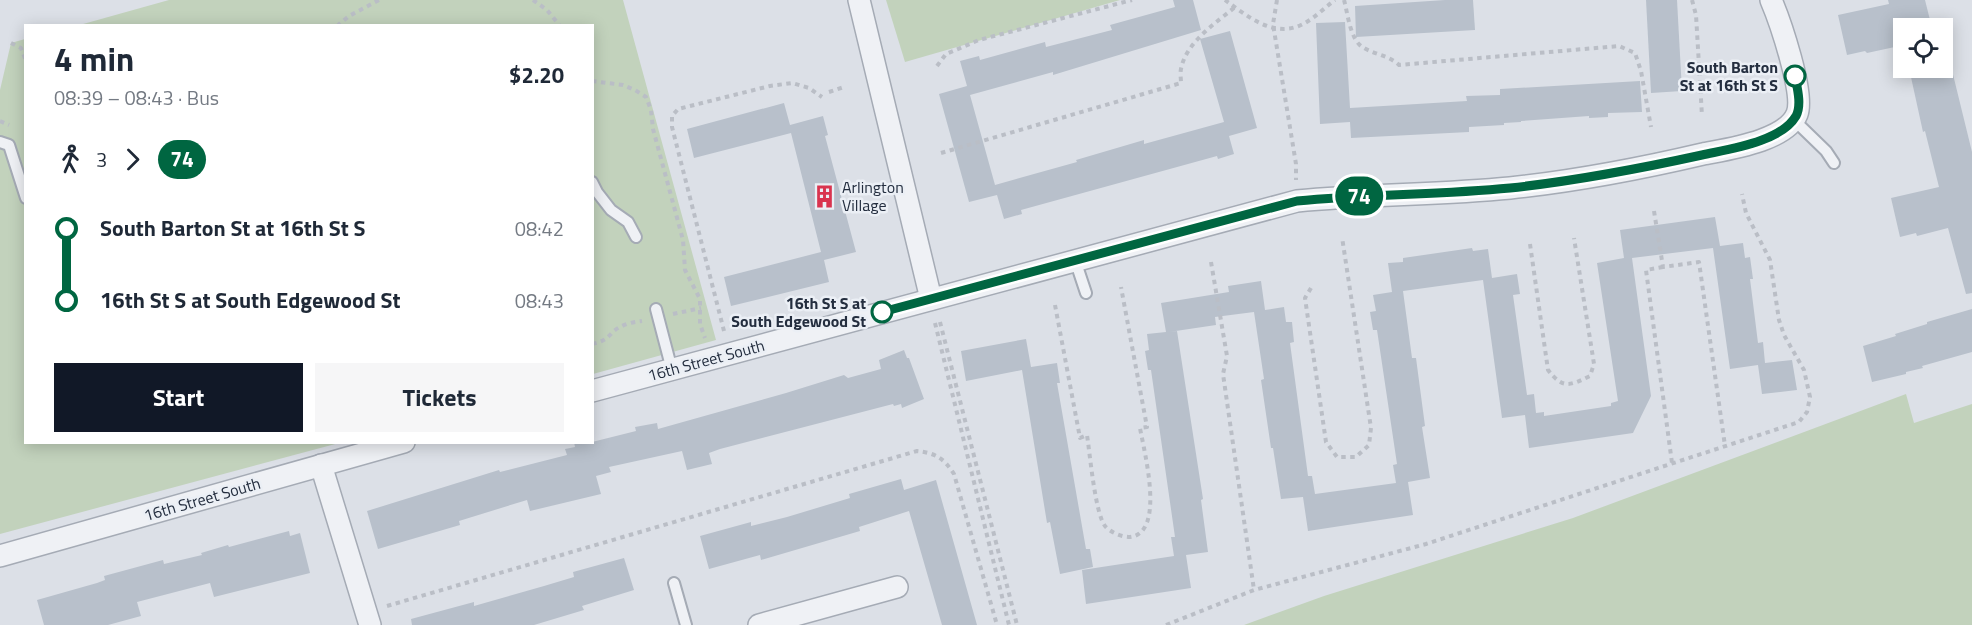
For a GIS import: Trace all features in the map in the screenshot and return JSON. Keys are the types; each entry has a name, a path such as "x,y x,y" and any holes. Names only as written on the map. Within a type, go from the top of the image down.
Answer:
{"street":[{"path":"859,0 931,299"},
{"path":"1771,0 1795,76 1799,99 1795,117"},
{"name":"16th Street South","path":"594,390 1297,201 1508,188 1627,172 1757,142 1784,129 1795,117"},
{"name":"16th Street South","path":"0,556 397,444"},
{"path":"321,465 375,616"},
{"path":"759,625 897,587"}],"lane":[{"path":"1795,117 1826,151 1834,164"},
{"path":"0,142 9,145 24,192"},
{"path":"594,186 611,210 628,222 636,237"},
{"path":"1075,260 1086,293"},
{"path":"656,309 672,370"},
{"path":"674,583 686,625"}],"path":[{"path":"339,24 349,16 379,0"},
{"path":"533,0 547,10 558,24"},
{"path":"937,66 946,54 979,40 1132,0"},
{"path":"1225,0 1258,22 1274,29 1288,29 1300,25 1335,0"},
{"path":"1277,0 1274,29 1296,164 1297,201"},
{"path":"1344,0 1354,36 1362,48 1391,57 1399,65 1619,46 1635,53 1641,71 1651,127"},
{"path":"1692,0 1696,15 1701,116"},
{"path":"940,153 1181,83 1181,68 1190,49 1204,32 1235,7"},
{"path":"11,43 21,48 24,56"},
{"path":"594,81 623,85 635,90 645,98 648,104 652,129 683,240 685,270 700,299 700,324 705,338"},
{"path":"724,331 672,127 672,116 678,109 770,86 792,83 809,88 822,97"},
{"path":"829,92 844,87"},
{"path":"1166,625 1254,590 1426,544 1799,422 1808,412 1810,398 1804,370 1779,320 1770,260 1746,213 1742,194"},
{"path":"1654,211 1663,267"},
{"path":"1311,288 1305,298 1326,442 1337,457 1356,457 1369,445 1371,428 1342,237"},
{"path":"1530,244 1548,370 1557,381 1573,385 1590,376 1594,364 1574,238"},
{"path":"1211,261 1227,356 1223,374 1254,590"},
{"path":"1672,463 1646,270 1699,262 1725,446"},
{"path":"1055,305 1080,438 1087,435 1104,525 1114,534 1129,537 1142,532 1149,520 1151,506 1140,428 1147,427 1121,287"},
{"path":"1009,625 937,322 1017,625"},
{"path":"375,616 917,451 933,453 947,462 954,474 997,625"}],"green space":[{"path":"169,0 623,0 716,340 594,374 594,24 83,24"},
{"path":"886,0 1120,0 905,62"},
{"path":"24,39 24,444 335,444 0,534 0,90 11,43"},
{"path":"1906,394 1914,423 1972,404 1972,625 1244,625 1324,596 1573,518"}],"building":[{"path":"1173,0 1193,0 1201,30 1053,75 1053,72 970,95 995,185 1144,140 1144,144 1224,122 1200,39 1230,31 1257,128 1229,136 1234,154 1218,159 1217,156 1021,210 1022,214 1004,219 997,195 969,202 939,94 967,86 960,61 979,56 980,60 1045,42 1046,47 1112,30 1110,25 1175,7"},
{"path":"1473,0 1475,30 1356,37 1355,6"},
{"path":"1646,0 1677,0 1682,91 1651,93"},
{"path":"1888,0 1925,0 1930,18 1893,18 1893,47 1847,55 1838,15 1889,4"},
{"path":"1345,22 1350,108 1467,101 1466,96 1500,95 1500,89 1640,81 1642,112 1608,113 1608,117 1589,118 1589,116 1469,127 1469,132 1351,138 1350,122 1320,124 1316,23"},
{"path":"1953,74 1972,152 1972,293 1966,294 1948,228 1917,236 1916,233 1900,237 1891,198 1939,187 1925,131 1923,132 1911,78 1953,78"},
{"name":"Arlington Village","path":"784,103 790,125 823,116 828,135 825,136 856,252 824,260 829,282 731,306 724,277 821,252 791,133 694,158 687,129"},
{"path":"1715,217 1720,246 1743,243 1745,258 1750,257 1753,279 1750,279 1758,343 1763,342 1765,363 1792,360 1797,390 1762,394 1758,365 1730,369 1713,248 1632,258 1651,396 1633,433 1529,448 1525,415 1502,418 1483,280 1403,291 1412,358 1416,358 1425,426 1422,427 1430,478 1408,482 1413,515 1308,531 1303,497 1281,499 1261,380 1264,379 1254,312 1215,317 1216,325 1169,332 1177,331 1203,499 1201,500 1208,552 1186,555 1191,588 1086,604 1082,570 1174,556 1171,537 1175,537 1151,370 1148,370 1145,351 1149,350 1147,334 1166,332 1161,303 1229,292 1228,286 1261,281 1265,310 1284,307 1286,322 1292,322 1294,342 1290,343 1308,476 1312,476 1315,494 1396,483 1393,465 1397,464 1377,330 1373,330 1370,312 1376,311 1373,295 1392,292 1388,263 1403,262 1403,258 1472,248 1473,251 1488,249 1492,278 1517,274 1520,294 1513,295 1527,395 1534,394 1536,413 1544,412 1544,416 1611,406 1611,403 1618,401 1597,263 1624,258 1620,230"},
{"path":"1972,309 1972,352 1922,366 1923,368 1906,372 1906,374 1872,382 1863,346 1896,336 1895,334 1927,324 1927,322"},
{"path":"1026,339 1031,367 1057,363 1060,383 1057,383 1086,549 1090,549 1093,567 1060,574 1050,522 1047,523 1022,370 966,381 961,351"},
{"path":"904,350 924,399 902,408 901,404 894,406 893,404 720,449 709,453 712,464 687,470 682,451 609,467 611,472 596,476 601,494 530,511 527,500 459,521 460,525 378,549 367,511 499,470 500,472 567,455 565,449 575,447 574,444 594,444 594,442 636,431 635,427 657,423 658,429 844,375 848,378 881,369 879,360"},
{"path":"901,479 904,490 936,480 977,625 942,625 909,511 859,527 860,531 761,560 760,555 709,569 700,536 751,522 751,526 787,517 850,498 849,494"},
{"path":"289,531 290,536 300,533 310,573 214,597 210,583 137,602 141,616 108,625 44,625 37,600 97,583 105,580 104,576 163,560 164,564 202,555 201,553 228,545 229,547"},
{"path":"624,558 634,590 582,606 584,610 534,625 412,625 411,619 474,602 474,606 544,586 574,577 573,572"}],"bus line":[{"name":"74","path":"882,312 1297,201 1508,188 1560,182 1627,172 1757,142 1784,129 1797,115 1799,99 1795,76"}],"place":[{"name":"South Barton St at 16th St S","path":"1795,76"},
{"name":"Arlington Village","path":"824,196"},
{"name":"16th St S at South Edgewood St","path":"882,312"}]}
